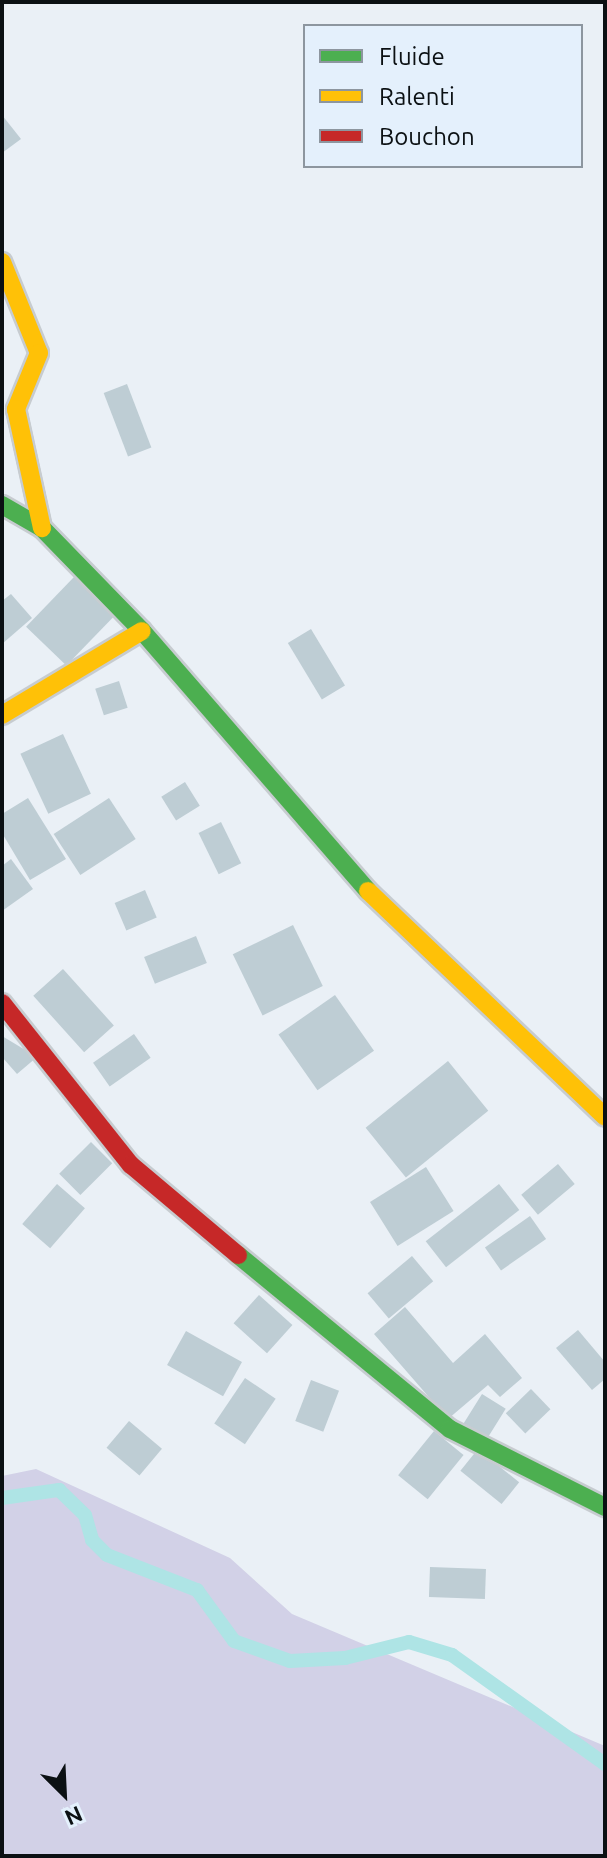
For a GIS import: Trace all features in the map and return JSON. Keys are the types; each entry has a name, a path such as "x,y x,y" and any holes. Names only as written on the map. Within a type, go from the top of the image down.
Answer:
{"street":[{"path":"2,262 39,353 16,409 42,528"},
{"path":"2,505 42,528 142,631 364,887 605,1117"},
{"path":"2,715 142,631"},
{"path":"2,1003 131,1165 384,1379 450,1429 605,1507"}],"shaded area":[{"path":"36,1469 230,1558 292,1614 605,1746 605,1856 2,1856 2,1476"}],"building":[{"path":"2,115 21,139 2,153"},
{"path":"127,384 151,447 128,456 104,393"},
{"path":"74,577 114,616 66,666 26,627"},
{"path":"11,594 32,618 2,644 2,601"},
{"path":"311,629 345,686 322,699 288,643"},
{"path":"119,681 128,708 104,715 95,689"},
{"path":"63,734 91,794 48,814 20,754"},
{"path":"185,782 200,806 176,821 161,797"},
{"path":"28,798 66,859 30,880 2,833 2,814"},
{"path":"109,798 136,839 80,875 54,834"},
{"path":"221,822 241,863 219,874 199,833"},
{"path":"11,859 33,889 2,911 2,866"},
{"path":"145,890 157,918 126,931 115,903"},
{"path":"293,925 323,986 263,1015 233,954"},
{"path":"196,936 207,963 155,984 144,957"},
{"path":"63,969 114,1025 84,1052 33,996"},
{"path":"335,995 374,1051 317,1090 278,1035"},
{"path":"134,1034 151,1058 110,1086 93,1063"},
{"path":"2,1036 37,1057 17,1074 2,1057"},
{"path":"448,1061 488,1111 406,1177 366,1128"},
{"path":"91,1142 112,1163 80,1195 59,1174"},
{"path":"558,1164 575,1184 538,1215 521,1195"},
{"path":"426,1167 454,1211 398,1246 370,1202"},
{"path":"57,1184 85,1208 50,1248 22,1224"},
{"path":"499,1184 519,1210 446,1267 426,1241"},
{"path":"530,1216 546,1239 501,1270 485,1248"},
{"path":"412,1256 433,1281 389,1319 368,1293"},
{"path":"259,1295 292,1325 267,1353 234,1323"},
{"path":"405,1307 453,1363 485,1334 522,1378 500,1397 488,1385 448,1419 374,1334"},
{"path":"578,1330 605,1362 605,1379 592,1390 556,1348"},
{"path":"186,1331 242,1362 223,1396 167,1365"},
{"path":"245,1378 276,1399 245,1444 214,1424"},
{"path":"311,1380 339,1391 323,1432 295,1421"},
{"path":"531,1389 550,1409 525,1433 506,1413"},
{"path":"482,1394 506,1409 487,1439 463,1424"},
{"path":"129,1421 162,1449 139,1475 107,1448"},
{"path":"434,1431 464,1455 428,1499 398,1475"},
{"path":"478,1449 519,1482 502,1504 460,1471"},
{"path":"430,1567 486,1569 485,1599 429,1597"}],"waterway":[{"path":"2,1498 59,1490 85,1515 92,1540 107,1555 197,1590 234,1641 290,1661 345,1658 409,1642 452,1655 605,1764"}],"traffic: fast":[{"path":"2,505 42,528 142,631 368,891"},
{"path":"238,1255 450,1429 605,1507"}],"traffic: slow":[{"path":"2,262 39,353 16,409 42,528"},
{"path":"2,715 142,631"},
{"path":"368,891 605,1117"}],"traffic: jam":[{"path":"2,1003 131,1165 238,1255"}]}
